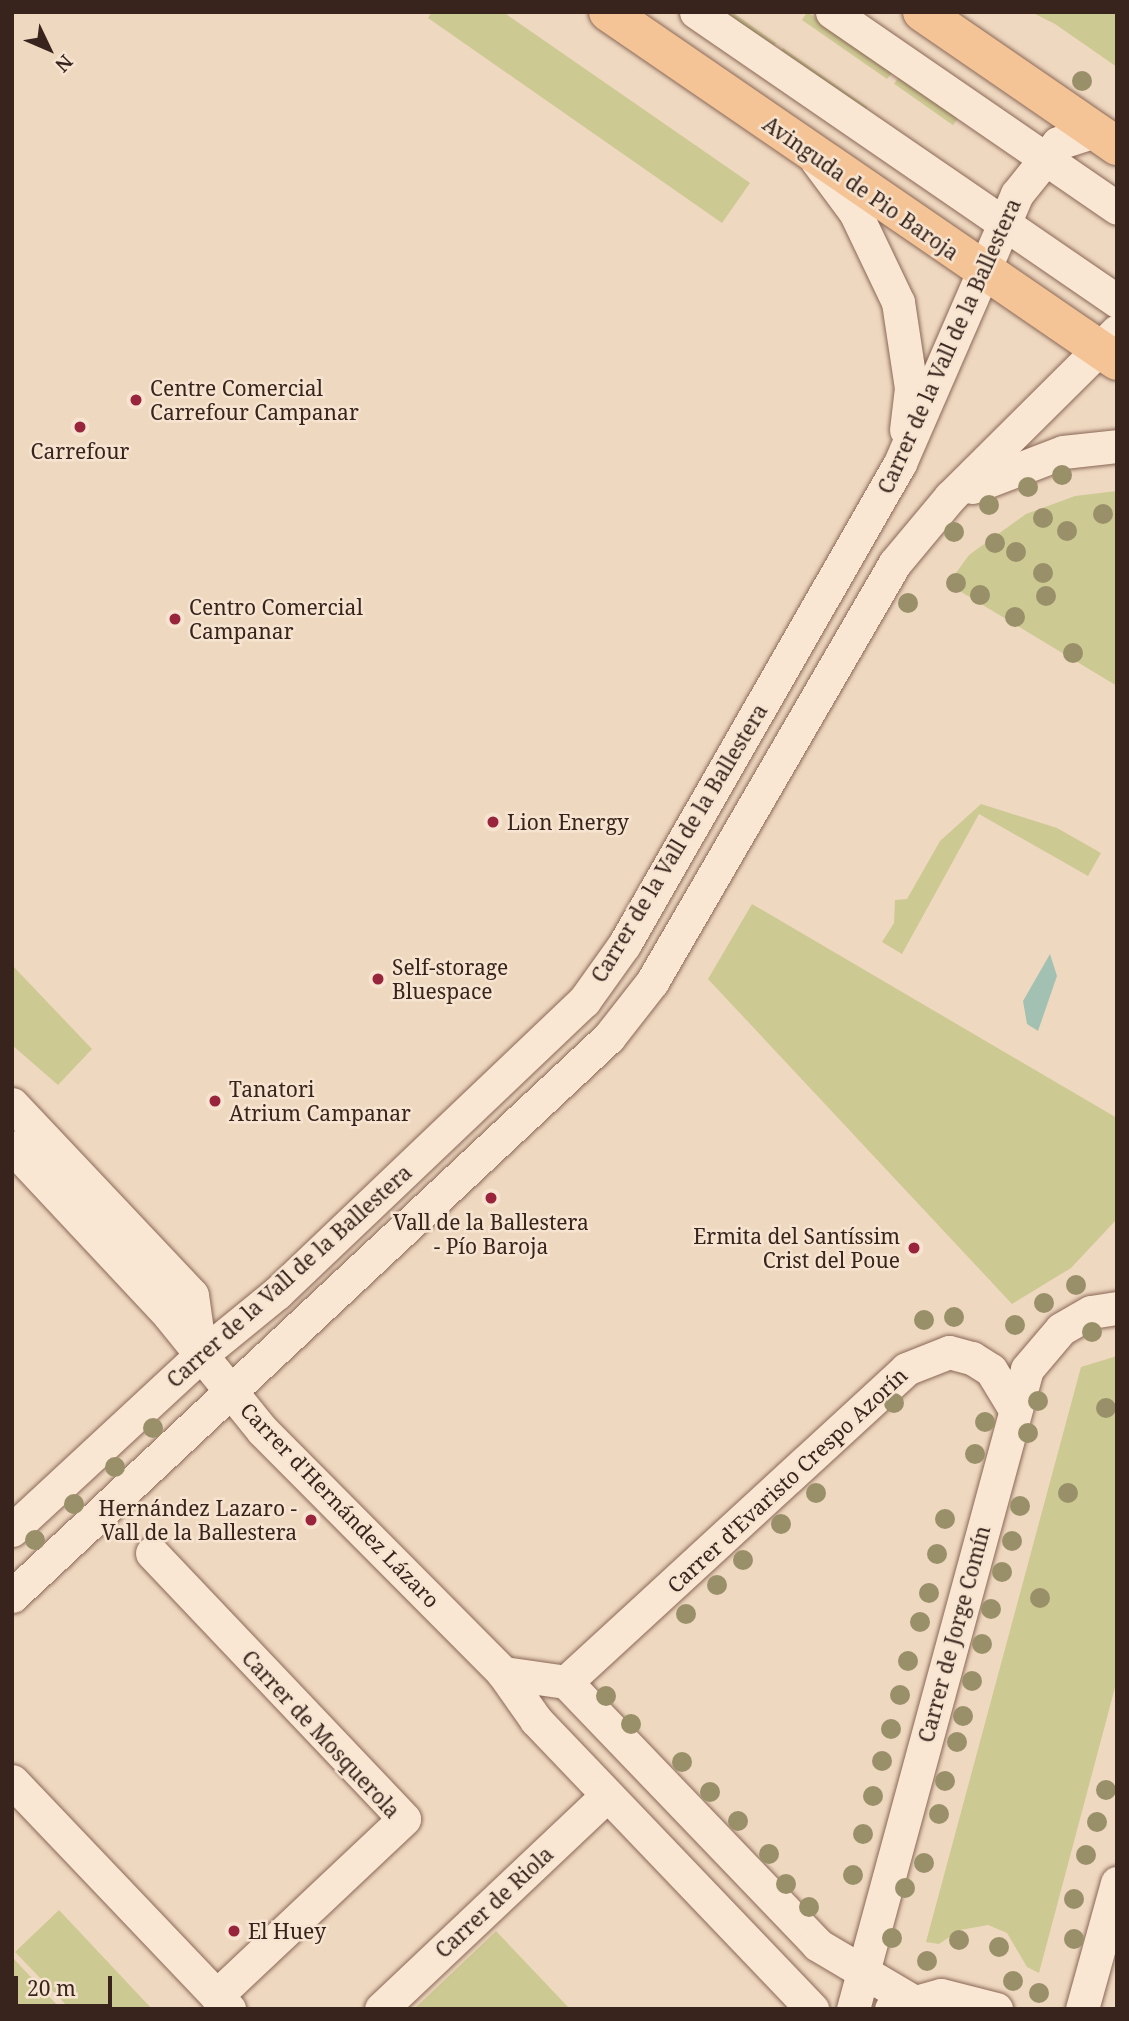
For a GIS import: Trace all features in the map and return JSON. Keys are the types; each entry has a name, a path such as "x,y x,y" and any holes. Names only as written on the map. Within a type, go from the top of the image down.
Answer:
{"main road":[{"name":"Avinguda de Pio Baroja","path":"608,12 984,272 1112,348"},
{"path":"922,12 1106,139"}],"street":[{"path":"696,12 1117,301"},
{"path":"832,12 1117,208"},
{"name":"Carrer de la Vall de la Ballestera","path":"12,1530 201,1355 277,1293 584,1000 624,945 900,463 984,272 1001,223 1042,157 1075,134 1106,139"},
{"path":"812,154 855,212 898,302 911,388 900,463"},
{"name":"Carrer de la Vall de la Ballestera","path":"12,1596 231,1392 630,1012 895,563 950,497 1112,348"},
{"path":"950,497 1063,452 1117,446"},
{"path":"12,1104 192,1295 201,1355"},
{"name":"Carrer d'Hernández Lázaro","path":"12,1147 201,1355 231,1392 503,1673 536,1720 812,2009"},
{"name":"Carrer de Jorge Comín","path":"853,2009 1013,1406 1037,1352 1091,1312 1117,1308"},
{"name":"Carrer d'Evaristo Crespo Azorín","path":"566,1682 906,1369 949,1352 972,1358 991,1370 1013,1406"},
{"name":"Carrer de Mosquerola","path":"152,1553 404,1819 222,2002"},
{"path":"503,1673 566,1682 787,1916 901,2005 941,1995 996,2009"},
{"path":"12,1781 222,2002"},
{"name":"Carrer de Riola","path":"382,2009 607,1795"},
{"path":"1082,2009 1117,1883"}],"shaded area":[{"path":"432,12 503,12 750,183 722,223 428,18"},
{"path":"711,12 732,12 776,43 770,53"},
{"path":"807,12 895,70 887,79 802,20"},
{"path":"1031,12 1117,12 1117,67 1055,24"},
{"path":"783,48 867,107 861,116 777,57"},
{"path":"901,74 960,115 953,125 894,84"},
{"path":"1117,491 1117,686 948,584 969,555 1026,514 1075,496"},
{"path":"981,804 1057,828 1101,853 1088,876 979,814 902,954 882,942 894,923 895,900 907,899 940,841"},
{"path":"752,904 1117,1118 1117,1219 1071,1268 1012,1304 708,979"},
{"path":"1050,954 1057,976 1038,1031 1027,1024 1023,1001"},
{"path":"12,965 92,1049 58,1085 12,1045"},
{"path":"1117,1356 1117,1680 1039,1973 1027,1967 1007,1933 988,1925 960,1930 939,1944 926,1942 1081,1367"},
{"path":"59,1910 152,2009 70,2009 15,1952"},
{"path":"496,1931 570,2009 414,2009 493,1934"},
{"path":"12,1957 61,2009 12,2009"}],"place":[{"name":"Centre Comercial Carrefour Campanar","path":"136,400"},
{"name":"Carrefour","path":"80,427"},
{"name":"Centro Comercial Campanar","path":"175,619"},
{"name":"Lion Energy","path":"493,822"},
{"name":"Self-storage Bluespace","path":"378,979"},
{"name":"Tanatori Atrium Campanar","path":"215,1101"},
{"name":"Vall de la Ballestera - Pío Baroja","path":"491,1198"},
{"name":"Ermita del Santíssim Crist del Poue","path":"914,1248"},
{"name":"Hernández Lazaro - Vall de la Ballestera","path":"311,1520"},
{"name":"El Huey","path":"234,1931"}]}
